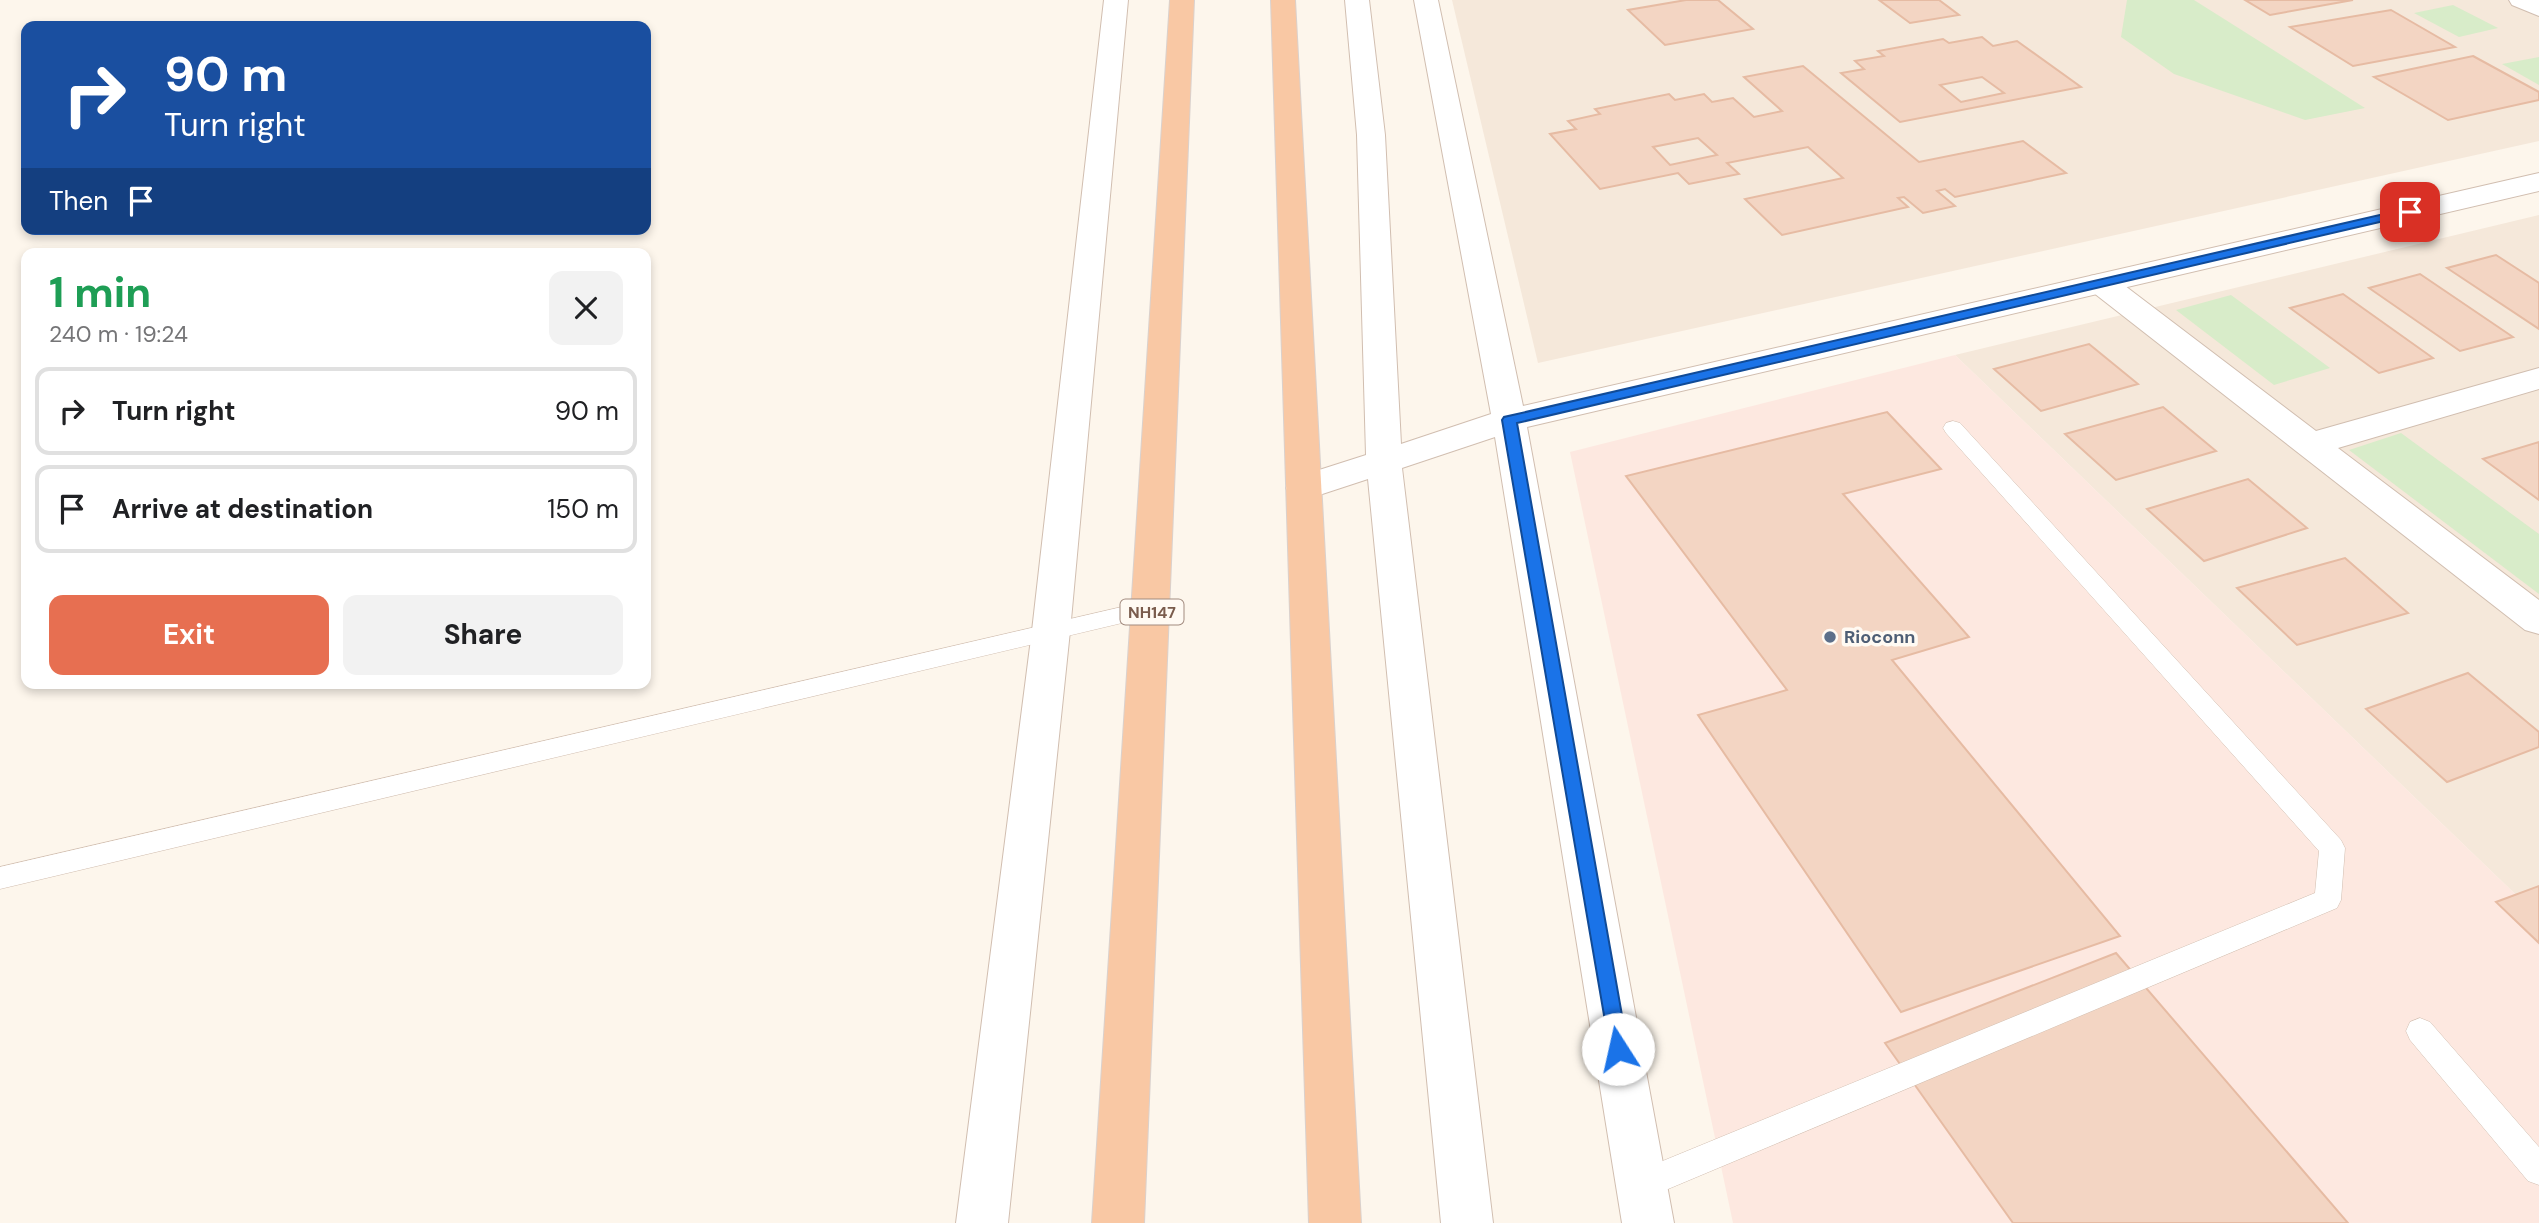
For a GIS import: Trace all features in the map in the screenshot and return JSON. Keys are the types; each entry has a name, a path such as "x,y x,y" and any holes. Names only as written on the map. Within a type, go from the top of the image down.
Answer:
{"highway":[{"name":"NH147","path":"1118,1223 1182,0"},
{"path":"1283,0 1335,1223"}],"street":[{"path":"982,1223 1051,631 1116,0"},
{"path":"1357,0 1371,135 1384,462 1466,1223"},
{"path":"1426,0 1509,420 1648,1223"},
{"path":"2521,0 2539,9"},
{"path":"1304,488 1509,420 2539,182"},
{"path":"2101,283 2539,620"},
{"path":"2311,444 2539,378"}],"lane":[{"path":"1642,1185 2329,900 2332,848 1953,428"},
{"path":"0,878 1152,608"},
{"path":"2420,1031 2539,1170"}],"shaded area":[{"path":"1452,0 2539,0 2539,141 1538,363"},
{"path":"2539,215 2539,917 1955,355"},
{"path":"1955,355 2539,917 2539,1223 1733,1223 1570,452"}],"green space":[{"path":"2127,0 2194,0 2365,108 2305,120 2174,74 2121,37"},
{"path":"2453,5 2498,28 2459,37 2414,13"},
{"path":"2539,57 2539,85 2502,64"},
{"path":"2231,295 2330,368 2274,385 2176,310"},
{"path":"2401,433 2539,534 2539,594 2349,450"}],"building":[{"path":"1686,0 1718,0 1753,29 1665,45 1628,10"},
{"path":"1879,0 1939,0 1959,15 1910,23"},
{"path":"2245,0 2353,0 2270,15"},
{"path":"2391,10 2455,47 2353,66 2290,27"},
{"path":"1982,37 1993,46 2017,41 2081,87 1900,122 1841,73 1864,69 1855,61 1884,56 1878,51 1943,39 1949,43","holes":["1982,77 2004,93 1961,102 1940,85"]},
{"path":"2473,56 2539,92 2539,100 2448,120 2374,77"},
{"path":"1803,66 1919,162 2023,141 2066,173 1955,197 1945,189 1937,191 1955,206 1923,213 1904,197 1898,198 1908,207 1782,235 1745,199 1843,178 1808,147 1727,163 1739,174 1689,184 1678,173 1600,189 1550,134 1576,129 1568,121 1600,114 1595,109 1669,94 1675,100 1704,94 1712,102 1733,98 1754,117 1782,111 1744,77","holes":["1698,138 1717,155 1670,165 1653,147"]},
{"path":"2496,255 2539,283 2539,329 2447,268"},
{"path":"2420,274 2513,337 2460,351 2369,288"},
{"path":"2343,294 2433,358 2379,373 2290,308"},
{"path":"2089,344 2138,384 2041,411 1994,369"},
{"path":"2163,407 2216,451 2116,480 2065,434"},
{"path":"1887,412 1941,469 1843,494 1969,637 1892,660 2120,936 1901,1012 1698,715 1787,690 1626,476"},
{"path":"2539,442 2539,500 2483,459"},
{"path":"2248,479 2307,528 2204,561 2147,509"},
{"path":"2345,558 2408,613 2297,645 2237,588"},
{"path":"2468,673 2539,732 2539,747 2447,782 2366,709"},
{"path":"2539,886 2539,943 2496,902"},
{"path":"2116,953 2348,1223 2013,1223 1885,1043"}],"place":[{"name":"Rioconn","path":"1830,637"}],"route":[{"path":"1618,1049 1509,420 2410,212"}]}
